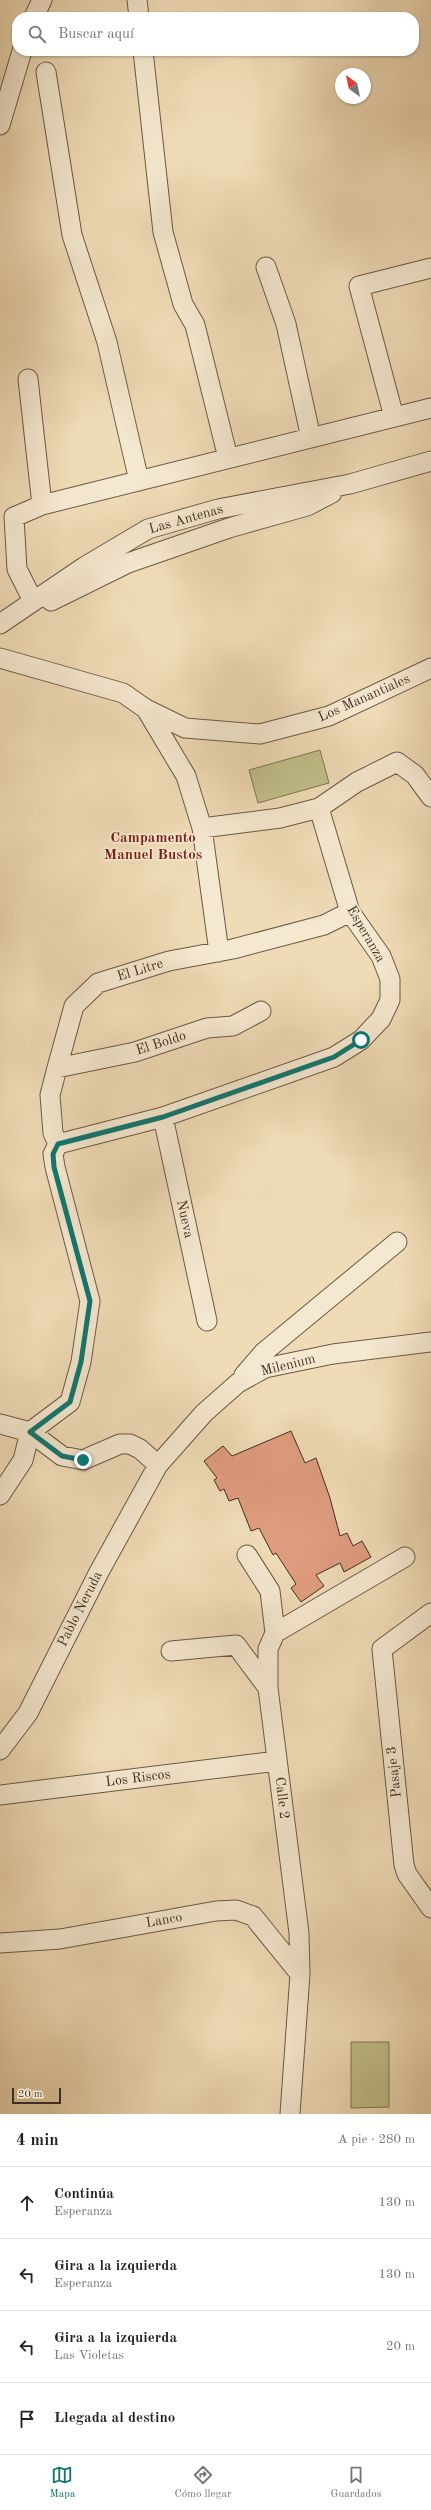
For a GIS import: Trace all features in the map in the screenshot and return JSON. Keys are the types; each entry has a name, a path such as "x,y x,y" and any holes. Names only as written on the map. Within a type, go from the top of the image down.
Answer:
{"street":[{"path":"36,12 42,0"},
{"path":"137,0 138,12"},
{"path":"0,125 21,56"},
{"path":"144,56 163,232 183,304 195,324 228,458"},
{"path":"46,72 72,235 107,342 139,480"},
{"path":"266,267 286,324 311,438"},
{"path":"394,417 359,286 431,268"},
{"path":"28,379 42,505"},
{"path":"33,601 17,569 14,517 42,505 431,408"},
{"name":"Las Antenas","path":"0,625 84,566 148,529 218,509 350,484 431,461"},
{"name":"Las Antenas","path":"0,625 128,563 229,528 307,506 350,484"},
{"name":"Los Manantiales","path":"0,658 123,693 146,709 185,728 260,734 329,716 431,668"},
{"path":"146,709 186,776 202,828 218,952"},
{"path":"202,828 280,818 319,808 357,782 397,762 416,775 431,796"},
{"name":"Esperanza","path":"58,1144 163,1117 334,1057 361,1040 381,1019 390,1000 390,979 380,956 350,912 319,808"},
{"name":"El Litre","path":"58,1144 53,1133 50,1095 56,1068 74,1006 98,983 169,961 218,952 324,925 350,912"},
{"name":"El Boldo","path":"56,1068 135,1052 207,1028 233,1026 261,1011"},
{"name":"Nueva","path":"163,1117 207,1321"},
{"path":"0,1495 23,1460 30,1432 70,1402 81,1362 90,1301 54,1167 53,1154 58,1144"},
{"path":"238,1382 264,1352 397,1242"},
{"name":"Milenium","path":"158,1465 204,1413 238,1382 265,1368 333,1354 431,1342"},
{"path":"0,1424 30,1432 62,1456 83,1460 120,1444 130,1444 140,1448 158,1465"},
{"name":"Pablo Neruda","path":"0,1750 28,1713 99,1572 158,1465"},
{"path":"247,1555 270,1591 275,1633 405,1557"},
{"name":"Pasaje 3","path":"431,1613 382,1649 404,1865 407,1874 431,1908"},
{"name":"Calle 2","path":"275,1633 268,1649 268,1688 299,1933 300,1974 290,2114"},
{"path":"171,1651 236,1645 268,1688"},
{"name":"Los Riscos","path":"0,1795 277,1761"},
{"name":"Lanco","path":"0,1943 60,1939 216,1911 236,1910 253,1916 300,1974"}],"shaded area":[{"path":"320,750 329,783 258,803 249,770"},
{"path":"351,2042 389,2042 389,2107 351,2108"}],"building":[{"path":"291,1431 305,1463 316,1458 330,1498 340,1536 347,1533 353,1546 362,1541 371,1557 344,1572 340,1563 316,1575 324,1586 301,1602 291,1588 296,1584 276,1553 273,1555 259,1528 251,1531 238,1498 229,1501 224,1489 220,1491 214,1480 217,1478 204,1461 223,1446 232,1456"}],"district":[{"name":"Campamento Manuel Bustos","path":"153,846"}],"route":[{"path":"83,1460 62,1456 45,1445 30,1432 70,1402 81,1362 90,1301 74,1235 54,1167 53,1154 58,1144 80,1137 163,1117 334,1057 361,1040"}]}
